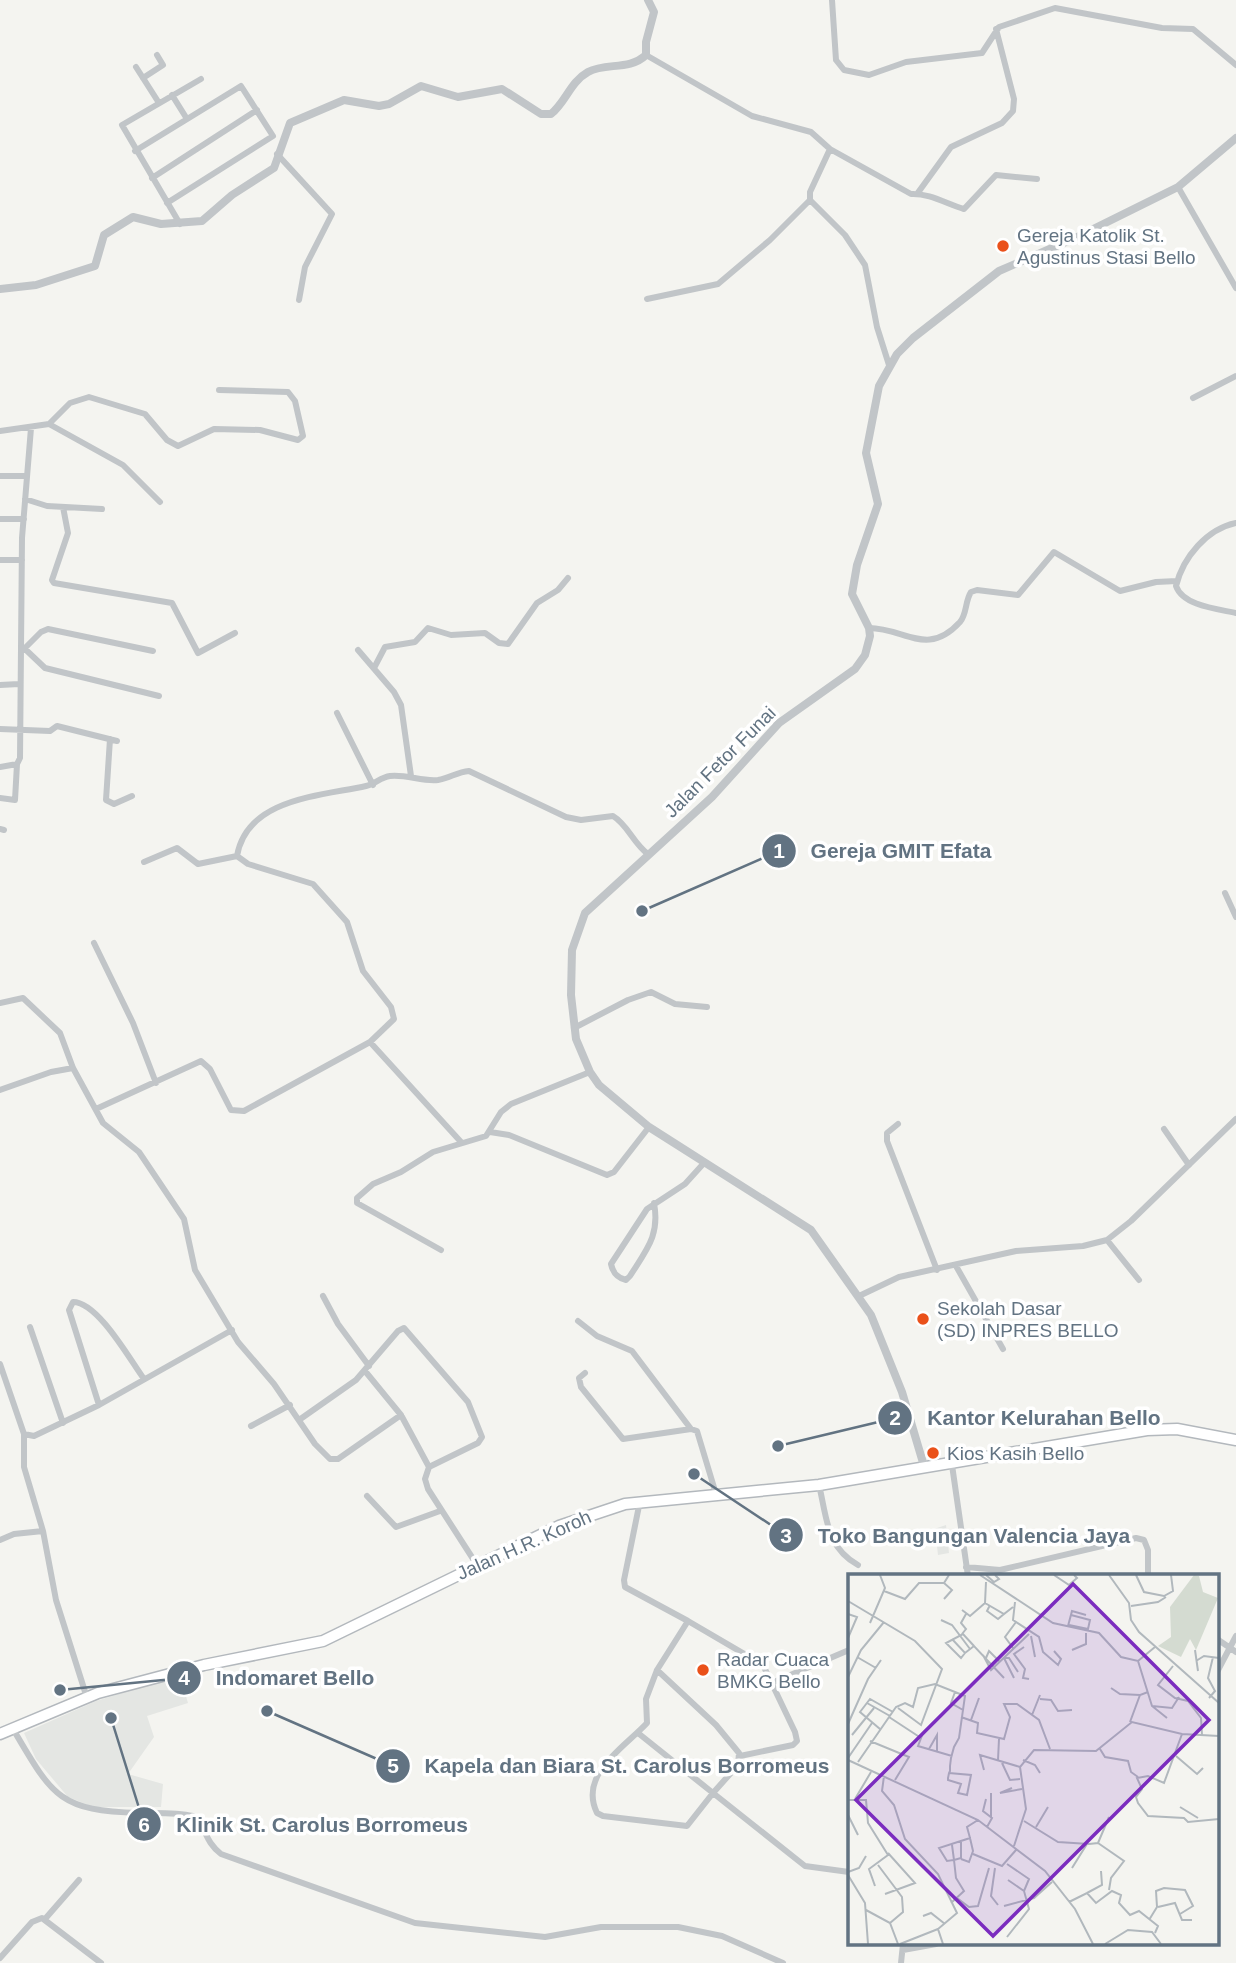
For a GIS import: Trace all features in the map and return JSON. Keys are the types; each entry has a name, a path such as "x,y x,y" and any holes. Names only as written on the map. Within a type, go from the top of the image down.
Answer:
{"main road":[{"name":"Jalan H.R. Koroh","path":"0,1734 87,1698 179,1671 323,1641 477,1565 583,1517 640,1501 819,1485 924,1466 952,1465 1147,1430 1177,1429 1236,1440"}],"street":[{"path":"646,55 646,42 654,12 648,0"},
{"path":"832,0 836,60 840,68 861,75 906,62 982,53 996,29 1047,9 1075,9 1162,28 1193,29 1236,65"},
{"path":"918,194 951,147 1002,123 1013,111 1014,99 996,29"},
{"path":"143,78 163,65 157,55"},
{"path":"646,55 752,116 811,132 830,149 897,188 924,193 936,201 964,209 996,175 1037,179"},
{"path":"0,289 36,285 95,266 104,235 131,218 180,224 202,221 232,195 271,170 276,164 277,154 290,123 344,100 385,105 421,86 458,97 502,89 546,115 555,111 575,82 588,72 627,65 646,55"},
{"path":"136,67 159,103"},
{"path":"180,224 122,125 201,79"},
{"path":"135,151 241,86 257,110 273,136 167,203"},
{"path":"173,95 187,119"},
{"path":"152,178 257,110"},
{"path":"1177,581 1156,582 1120,591 1054,552 1018,595 977,590 971,592 961,620 936,638 919,642 887,628 869,628 852,594 857,565 876,516 877,496 868,470 866,453 875,401 889,365 913,338 999,271 1065,243 1178,187 1236,138"},
{"path":"648,299 718,284 770,240 810,200 810,192 830,149"},
{"path":"277,154 332,214 305,267 299,300"},
{"path":"1178,187 1236,288"},
{"path":"810,200 845,234 865,265 877,327 889,365"},
{"path":"1193,398 1236,376"},
{"path":"0,431 49,424 70,403 89,397 145,414 167,440 178,446 214,429 260,430 298,440 303,436 295,401 288,392 219,390"},
{"path":"49,424 123,465 160,502"},
{"path":"0,798 15,800 17,764 20,758 22,560 32,428"},
{"path":"0,476 27,476"},
{"path":"25,499 63,507 102,509"},
{"path":"63,507 68,533 52,580 54,583 172,603 198,653 235,633"},
{"path":"0,519 24,519"},
{"path":"1236,523 1210,533 1189,559 1177,581 1178,591 1190,600 1236,613"},
{"path":"0,560 22,560"},
{"path":"373,668 385,648 415,642 428,628 451,635 485,633 499,643 508,643 537,603 558,590 568,578"},
{"name":"Jalan Fetor Funai","path":"869,628 869,645 860,664 779,723 712,797 581,919 572,950 574,1028 582,1057 599,1085 649,1127 811,1230 859,1296 888,1353 924,1466"},
{"path":"22,651 48,629 153,651"},
{"path":"358,650 401,705 411,776"},
{"path":"22,651 45,668 159,696"},
{"path":"0,685 19,684"},
{"path":"337,713 373,785"},
{"path":"0,729 50,731 57,726 114,740 107,800 114,804 132,796"},
{"path":"0,766 17,764"},
{"path":"237,856 243,839 265,814 295,799 373,785 382,777 411,776 438,780 469,771 566,817 581,820 613,816 622,822 638,847 648,854"},
{"path":"96,1109 201,1061 210,1069 231,1110 239,1112 370,1042 395,1014 363,971 347,922 316,886 248,864 237,856 198,864 177,848 144,862"},
{"path":"1226,893 1236,917"},
{"path":"94,943 154,1070 156,1083"},
{"path":"574,1028 628,1000 651,992 675,1004 708,1006"},
{"path":"0,1003 21,997 60,1033 73,1069 96,1109 115,1135 128,1141 139,1152 184,1219 195,1270 232,1330 290,1405 315,1444 335,1460 401,1415"},
{"path":"370,1042 461,1142"},
{"path":"0,1090 51,1072 73,1069"},
{"path":"442,1250 402,1226 363,1208 356,1199 382,1179 401,1172 433,1152 479,1139 490,1132 507,1106 590,1072"},
{"path":"859,1296 899,1277 1016,1251 1083,1246 1107,1240 1118,1233 1236,1119"},
{"path":"898,1124 887,1133 888,1146 937,1270"},
{"path":"490,1132 509,1135 607,1175 614,1172 649,1127"},
{"path":"1164,1129 1189,1165"},
{"path":"654,1203 657,1224 655,1232 630,1276 626,1280 620,1279 611,1264 654,1203 685,1184 704,1163"},
{"path":"1107,1240 1139,1280"},
{"path":"956,1266 1003,1349"},
{"path":"323,1296 367,1369 401,1415 429,1467 426,1482 440,1511 477,1565"},
{"path":"99,1405 69,1310 73,1302 90,1309 110,1330 144,1379"},
{"path":"578,1321 597,1336 632,1351 691,1429 700,1436 716,1494"},
{"path":"30,1327 63,1423"},
{"path":"299,1420 334,1398 367,1369 398,1331 407,1329 471,1407 482,1435 480,1442 429,1467"},
{"path":"24,1434 43,1434 232,1330"},
{"path":"0,1364 24,1434 24,1467 43,1531 56,1600 87,1698"},
{"path":"585,1373 579,1378 581,1387 623,1438 691,1429"},
{"path":"0,1395 10,1391"},
{"path":"251,1426 290,1405"},
{"path":"952,1465 968,1574"},
{"path":"819,1485 834,1543 844,1556 858,1564"},
{"path":"366,1496 396,1527 440,1511"},
{"path":"640,1501 624,1580 625,1587 758,1660 774,1682 797,1741 793,1745 740,1756"},
{"path":"0,1540 15,1534 43,1531"},
{"path":"966,1567 1000,1570 1136,1538 1147,1545 1148,1574"},
{"path":"657,1670 716,1724 740,1756 738,1766 686,1826 597,1813 594,1806 596,1775 648,1721 646,1706 657,1670 688,1621"},
{"path":"1218,1671 1233,1651 1236,1636"},
{"path":"1218,1640 1233,1651"},
{"path":"774,1682 848,1650"},
{"path":"13,1729 35,1765 56,1791 76,1806 102,1812 193,1816 201,1824 207,1842 221,1854 350,1897 400,1919 435,1926 545,1937 600,1927 678,1927 722,1936 783,1963"},
{"path":"638,1733 805,1866 848,1872"},
{"path":"46,1919 79,1880"},
{"path":"0,1958 39,1917 46,1919 101,1963"},
{"path":"901,1963 903,1947"},
{"path":"85,1963 91,1956"}],"shaded area":[{"path":"946,1525 949,1553 938,1555 936,1537 932,1537 931,1530"},
{"path":"171,1678 174,1689 183,1686 188,1703 147,1716 154,1737 128,1774 163,1784 161,1807 93,1807 68,1797 36,1759 24,1733 96,1701"}],"place":[{"name":"Gereja Katolik St. Agustinus Stasi Bello","path":"1003,246"},
{"name":"Gereja GMIT Efata","path":"642,911"},
{"name":"Sekolah Dasar (SD) INPRES BELLO","path":"923,1319"},
{"name":"Kantor Kelurahan Bello","path":"778,1446"},
{"name":"Kios Kasih Bello","path":"933,1453"},
{"name":"Toko Bangungan Valencia Jaya","path":"694,1474"},
{"name":"Radar Cuaca BMKG Bello","path":"703,1670"},
{"name":"Indomaret Bello","path":"60,1690"},
{"name":"Kapela dan Biara St. Carolus Borromeus","path":"267,1711"},
{"name":"Klinik St. Carolus Borromeus","path":"111,1718"}]}
